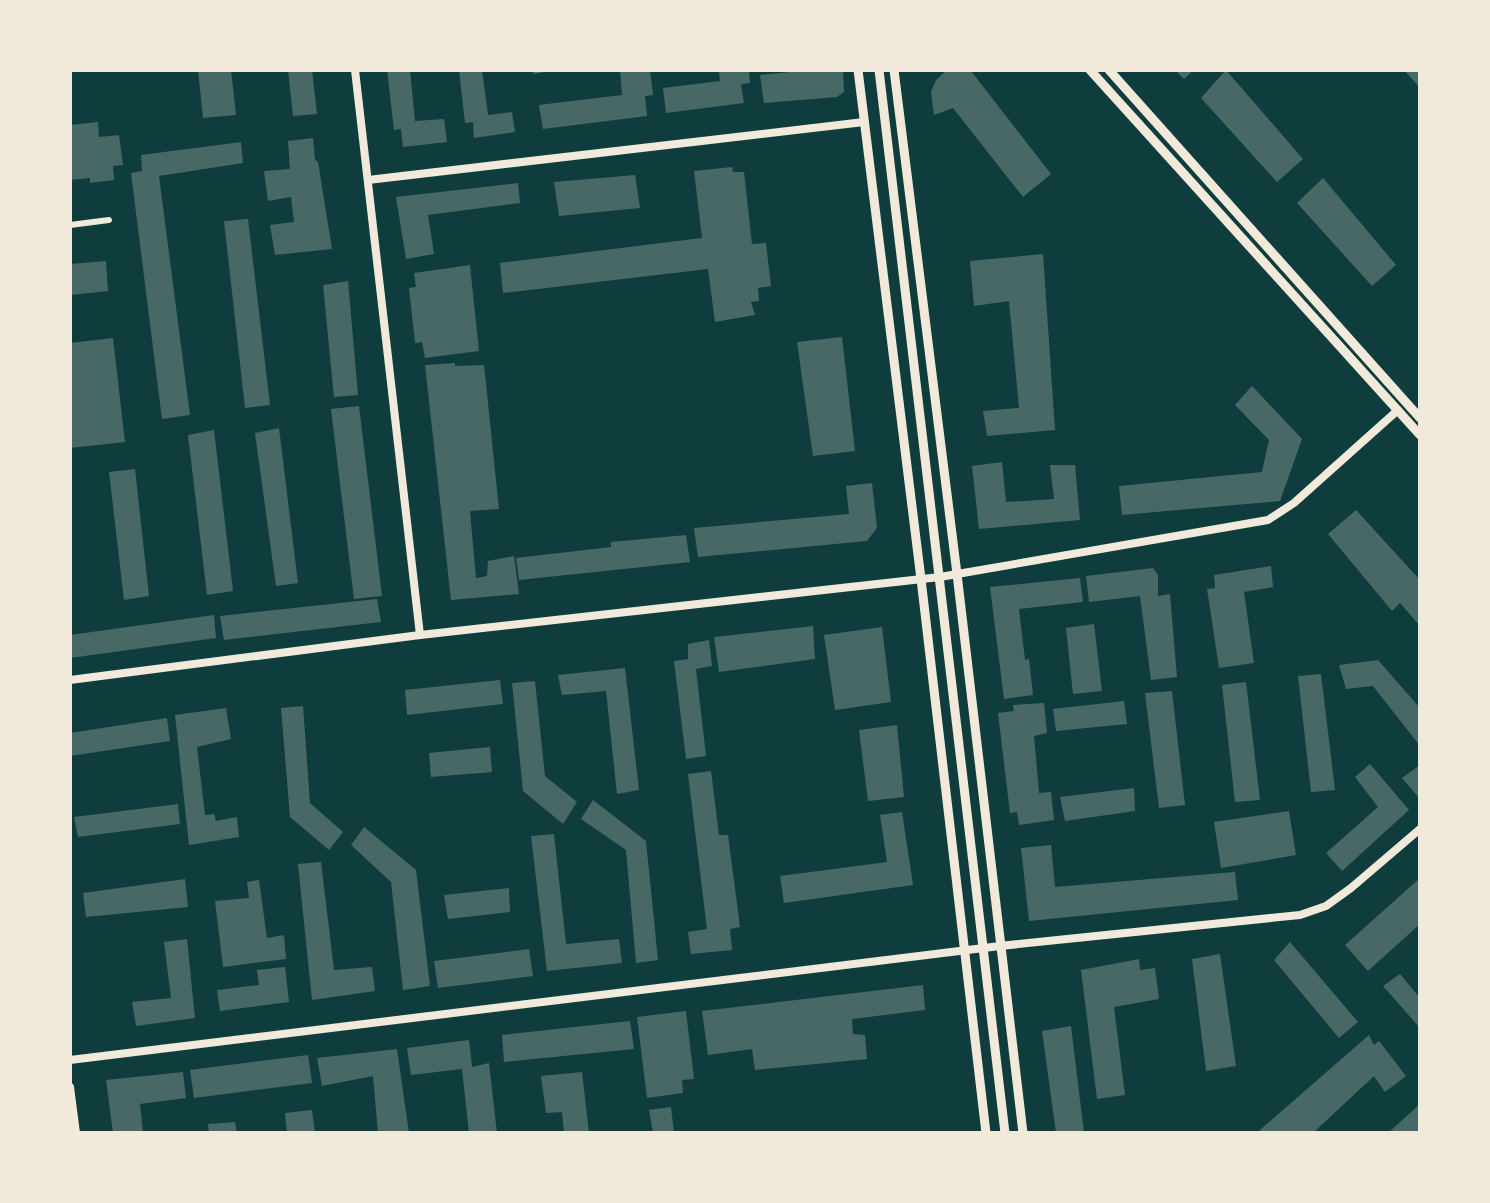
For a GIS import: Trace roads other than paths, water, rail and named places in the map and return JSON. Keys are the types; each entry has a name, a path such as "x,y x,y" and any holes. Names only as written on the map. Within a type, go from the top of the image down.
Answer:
{"main road":[{"path":"858,70 986,1133"},
{"path":"878,70 1005,1133"},
{"path":"894,70 1023,1133"},
{"path":"1090,70 1420,435"},
{"path":"1110,70 1420,418"}],"street":[{"path":"355,70 420,635"},
{"path":"368,180 864,122"},
{"path":"70,225 109,220"},
{"path":"70,680 420,635 940,577 1268,520 1294,503 1398,410"},
{"path":"70,1060 1000,946 1300,915 1326,906 1420,829"},
{"path":"70,1087 76,1133"}]}
